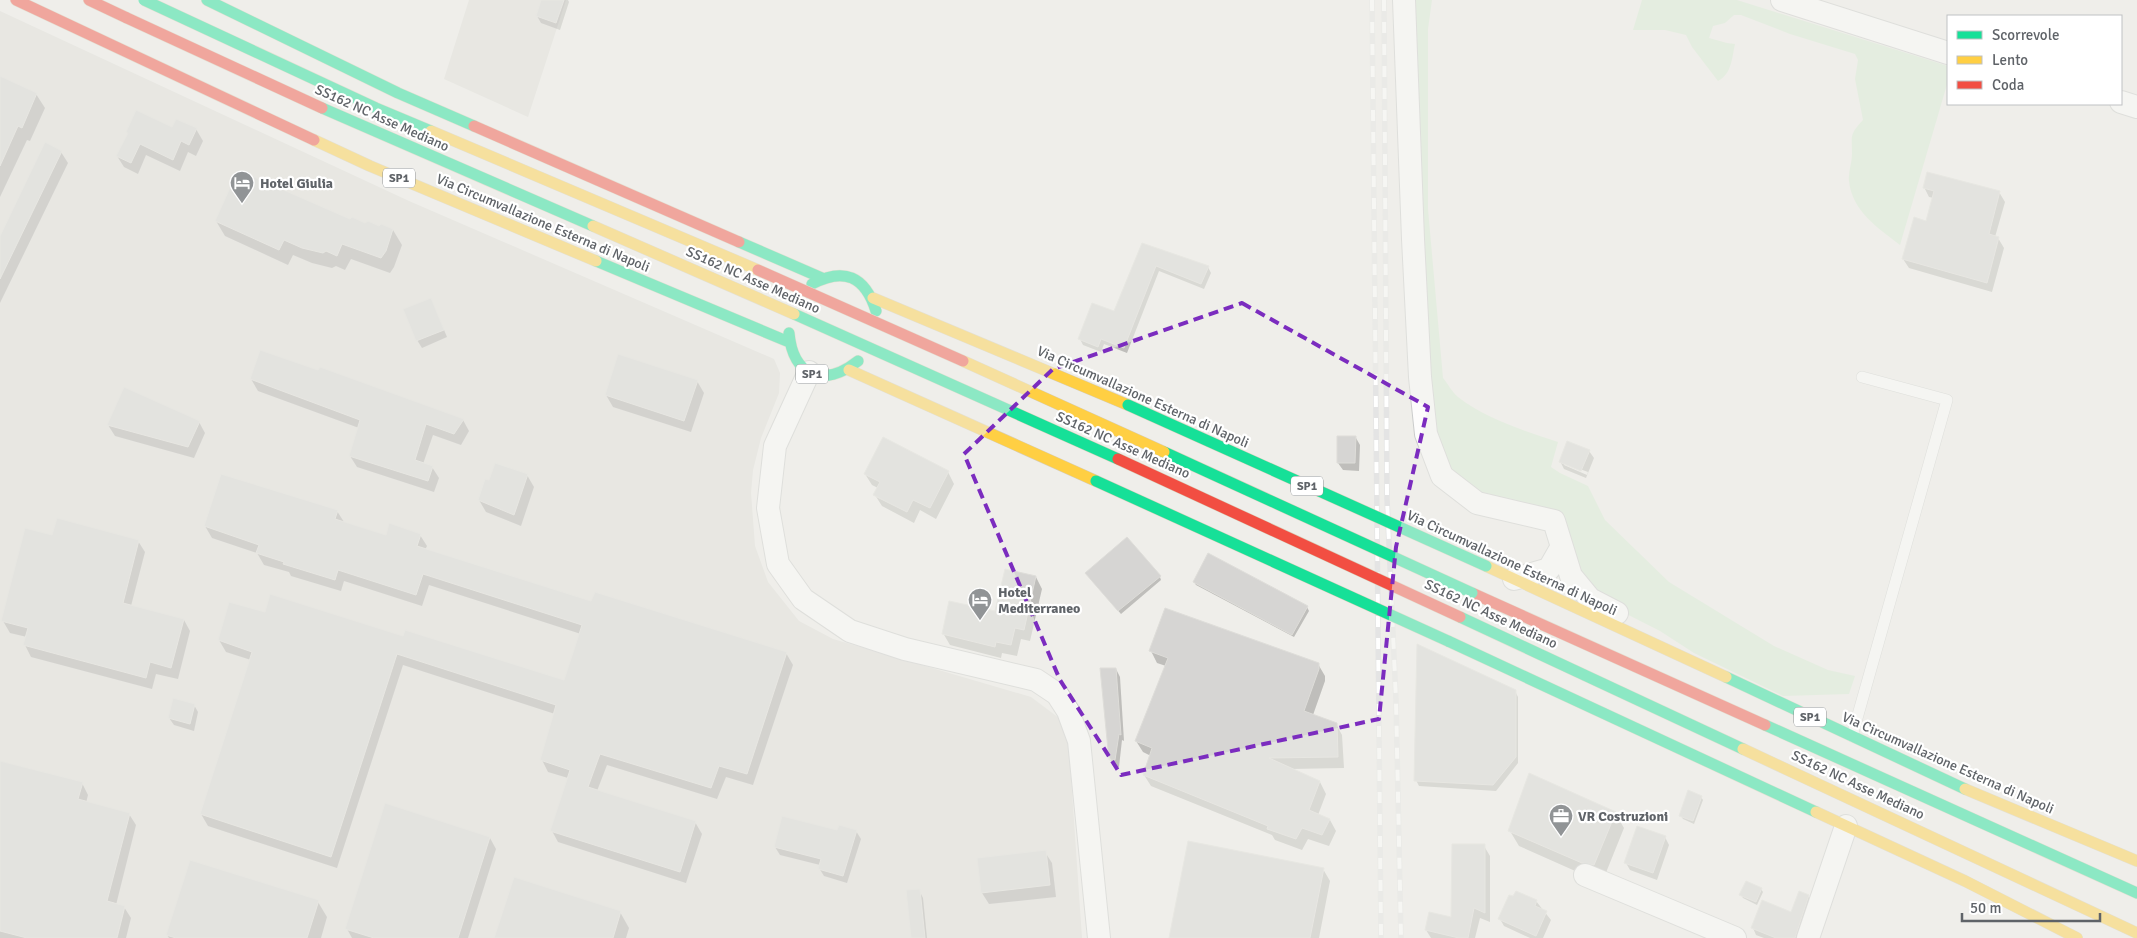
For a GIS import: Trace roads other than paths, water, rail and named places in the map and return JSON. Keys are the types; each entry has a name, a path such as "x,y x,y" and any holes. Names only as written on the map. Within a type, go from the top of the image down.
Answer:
{"main road":[{"name":"Via Circumvallazione Esterna di Napoli","path":"16,0 370,166 789,337 793,357 801,368 809,372"},
{"name":"SS162 NC Asse Mediano","path":"89,0 353,123 730,286 1080,442 2137,933"},
{"name":"SS162 NC Asse Mediano","path":"144,0 376,108 738,261 1116,430 2137,894"},
{"name":"Via Circumvallazione Esterna di Napoli","path":"207,0 398,93 822,278"},
{"name":"Via Circumvallazione Esterna di Napoli","path":"812,284 834,274 858,280 868,288 876,311"},
{"name":"Via Circumvallazione Esterna di Napoli","path":"873,298 1128,405 1486,566 1994,802 2137,861"},
{"name":"SP1","path":"809,372 824,377 837,376 849,370 858,361"},
{"path":"849,370 1448,642 1965,881 2077,938"}],"street":[{"path":"1404,0 1420,376 1426,434 1442,476 1477,503 1554,521 1571,576 1590,599 1643,626 1670,652"},
{"path":"1782,0 1947,53"},
{"path":"2122,102 2137,107"},
{"path":"809,372 775,446 768,508 778,564 803,599 850,631 905,649 1036,680 1057,694 1068,712 1079,741 1099,938"},
{"path":"1514,579 1549,569 1561,548"},
{"path":"1808,938 1846,826"},
{"path":"1586,876 1735,938"}],"lane":[{"path":"1852,736 1947,400 1862,377"}],"railway":[{"path":"1372,0 1381,938"},
{"path":"1384,0 1387,499 1396,700 1401,938"}],"place":[{"name":"Hotel Giulia","path":"242,204"},
{"name":"Hotel Mediterraneo","path":"980,621"},
{"name":"VR Costruzioni","path":"1561,837"}]}
